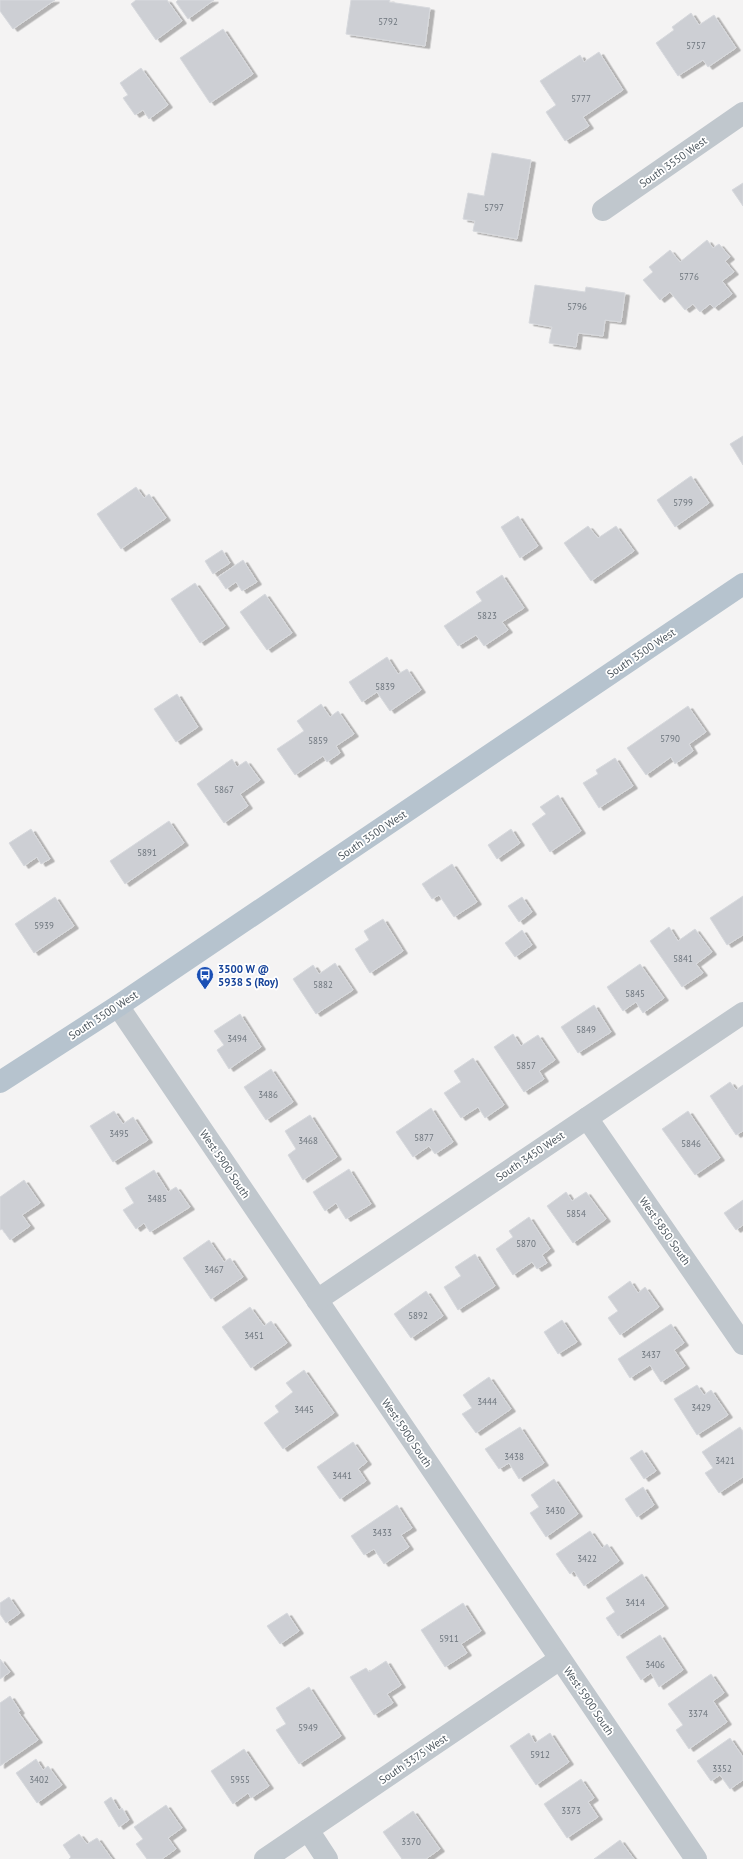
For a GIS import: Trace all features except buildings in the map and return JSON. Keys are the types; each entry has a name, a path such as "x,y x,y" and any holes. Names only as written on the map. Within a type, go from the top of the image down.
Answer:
{"main road":[{"name":"South 3500 West","path":"0,1082 118,1006 743,584"}],"street":[{"name":"South 3550 West","path":"603,210 743,114"},
{"name":"West 5900 South","path":"118,1006 696,1859"},
{"name":"South 3450 West","path":"317,1300 743,1013"},
{"name":"West 5850 South","path":"587,1118 743,1344"},
{"name":"South 3375 West","path":"265,1859 560,1659"},
{"path":"308,1830 328,1859"}],"place":[{"name":"3500 W @ 5938 S (Roy)","path":"205,990"}]}
